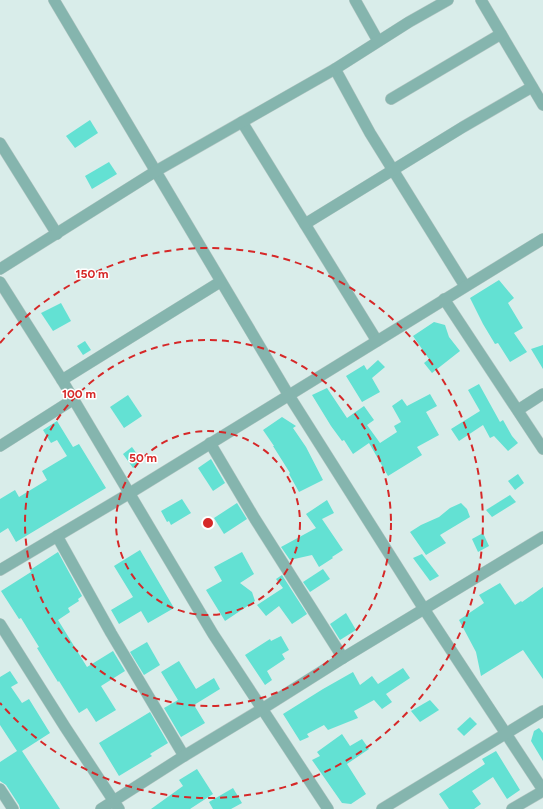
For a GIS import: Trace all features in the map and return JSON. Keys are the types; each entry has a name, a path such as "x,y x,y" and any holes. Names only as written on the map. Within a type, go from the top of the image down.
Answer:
{"street":[{"path":"54,0 220,282 288,394 424,609 543,790 512,809"},
{"path":"355,0 378,41"},
{"path":"0,269 156,171 335,69 409,22 448,0"},
{"path":"481,0 543,105"},
{"path":"391,99 501,34"},
{"path":"335,69 370,133 465,286"},
{"path":"305,224 532,87"},
{"path":"242,122 377,341"},
{"path":"0,143 57,234"},
{"path":"0,570 130,493 288,394 543,239"},
{"path":"0,282 62,380 213,634 328,809"},
{"path":"62,380 220,282"},
{"path":"444,299 543,449"},
{"path":"518,410 543,394"},
{"path":"0,446 74,400"},
{"path":"210,443 259,526 343,658"},
{"path":"58,536 111,633 184,756"},
{"path":"101,809 117,805 184,756 343,658 543,538"},
{"path":"0,624 65,727 117,805"},
{"path":"382,809 543,711"},
{"path":"0,789 13,809"}],"building":[{"path":"90,120 98,133 75,148 66,136"},
{"path":"109,162 117,174 92,189 85,176"},
{"path":"499,280 514,298 508,303 523,328 514,333 527,352 510,362 498,343 495,344 470,298"},
{"path":"61,303 71,321 53,331 41,313"},
{"path":"434,322 445,325 449,337 460,351 432,373 424,363 429,359 413,336"},
{"path":"85,341 91,350 83,355 77,346"},
{"path":"543,345 543,369 531,349"},
{"path":"378,360 385,367 372,378 380,392 362,402 346,376 364,365 367,370"},
{"path":"479,384 500,422 503,420 512,436 518,443 508,451 494,436 490,438 483,425 459,441 451,429 480,411 468,390"},
{"path":"327,388 347,418 364,406 374,420 367,425 380,443 397,432 394,426 401,422 392,406 402,399 407,406 430,394 437,406 426,412 439,435 417,447 422,455 388,476 369,443 353,454 344,440 342,441 331,426 312,395"},
{"path":"128,395 142,416 124,428 110,407"},
{"path":"282,417 296,426 293,428 306,447 323,480 299,492 289,474 290,473 263,430"},
{"path":"57,421 73,447 79,444 106,488 16,542 8,528 0,533 0,499 15,490 19,497 47,480 42,471 67,456 57,440 51,443 43,430"},
{"path":"132,447 142,461 133,468 123,454"},
{"path":"211,459 225,483 213,491 198,468"},
{"path":"518,474 524,483 515,490 508,481"},
{"path":"510,495 516,502 492,517 486,510"},
{"path":"182,499 191,513 171,525 169,521 167,522 161,511"},
{"path":"327,500 334,513 322,519 343,550 319,567 312,555 290,560 281,547 316,528 306,514"},
{"path":"237,503 247,519 224,534 214,518"},
{"path":"461,503 467,509 470,517 440,535 446,543 426,555 410,532 439,517 450,508"},
{"path":"483,533 489,546 478,552 472,539"},
{"path":"140,550 174,608 148,623 141,611 119,624 111,610 133,597 114,566"},
{"path":"58,552 82,596 78,599 79,601 68,608 70,612 58,620 87,667 113,651 125,671 101,686 116,710 96,722 87,708 79,713 37,648 39,647 21,618 19,619 1,591 31,572 30,570"},
{"path":"242,552 254,574 240,583 252,592 255,601 225,621 206,590 222,581 214,567"},
{"path":"422,554 439,576 430,581 413,558"},
{"path":"323,569 330,579 310,592 303,582"},
{"path":"282,575 307,614 292,624 279,606 266,616 257,605 283,588 276,579"},
{"path":"500,583 515,605 521,601 522,602 543,587 543,679 523,650 481,676 476,652 459,620 484,603 479,595"},
{"path":"346,613 356,630 340,640 330,624"},
{"path":"281,636 289,650 282,654 285,659 267,671 272,680 265,685 245,655 270,639 271,641"},
{"path":"147,642 160,665 144,675 130,652"},
{"path":"179,661 196,689 214,678 220,689 194,705 205,723 181,737 164,708 178,700 161,672"},
{"path":"403,668 410,678 386,694 392,702 382,709 374,700 354,711 358,718 328,730 324,725 307,734 309,737 300,741 283,714 353,672 360,685 372,676 378,684"},
{"path":"10,671 18,683 11,687 22,703 29,699 50,733 22,751 60,809 20,809 6,785 0,781 0,762 17,751 0,725 0,677"},
{"path":"430,700 439,710 420,722 411,711"},
{"path":"150,712 168,743 150,754 152,756 119,776 99,743"},
{"path":"470,717 477,724 464,736 457,729"},
{"path":"539,728 543,733 543,761 531,741 534,731"},
{"path":"342,734 350,746 362,739 369,749 347,764 366,794 351,804 342,803 312,760 320,756 317,752"},
{"path":"496,751 520,790 507,799 493,777 472,791 481,804 474,809 449,809 439,794 485,764 482,759"},
{"path":"197,769 213,794 190,809 151,809 183,786 179,780"},
{"path":"233,788 242,803 231,809 213,809 209,802"}]}
